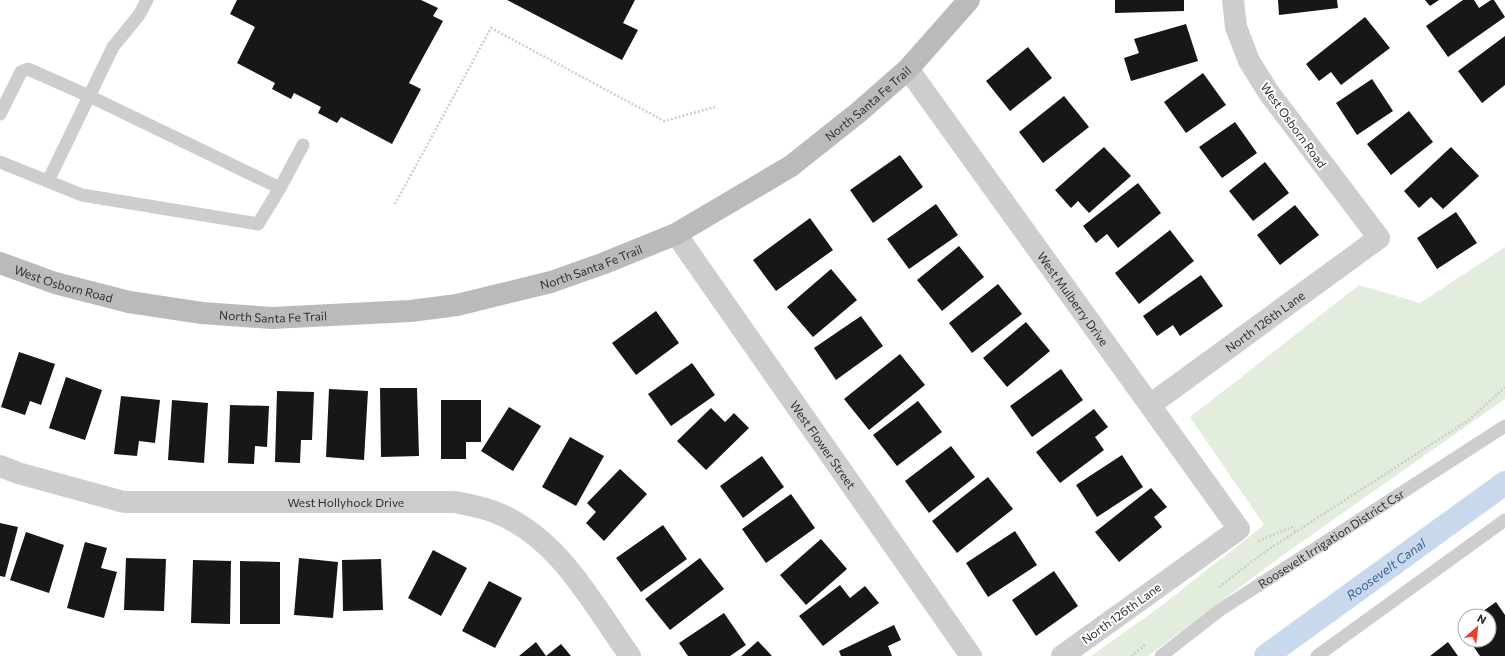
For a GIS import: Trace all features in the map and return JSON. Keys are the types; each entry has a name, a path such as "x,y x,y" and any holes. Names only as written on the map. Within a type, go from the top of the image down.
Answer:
{"street":[{"name":"North Santa Fe Trail","path":"129,302 202,313 272,318 410,312 457,305 551,282 602,264 676,234 791,166 859,112 908,68 969,0"},
{"name":"West Osborn Road","path":"1232,0 1236,27 1249,61 1269,93 1380,238"},
{"name":"West Mulberry Drive","path":"908,68 1239,529"},
{"name":"West Flower Street","path":"676,234 971,656"},
{"name":"North 126th Lane","path":"1150,405 1380,238"},
{"name":"West Osborn Road","path":"0,263 55,283 129,302"},
{"name":"West Hollyhock Drive","path":"0,466 124,502 455,502 496,512 531,531 563,561 630,656"},
{"name":"North 126th Lane","path":"1062,656 1239,529"}],"lane":[{"path":"48,181 114,47 139,15 147,0"},
{"path":"0,114 21,72 28,69 89,96 280,188"},
{"path":"0,162 82,195 258,224 280,188 303,145"},
{"name":"Roosevelt Irrigation District Csr","path":"1161,656 1220,610 1505,426"},
{"path":"1317,656 1505,520"}],"path":[{"path":"395,204 491,28 664,121 715,107"},
{"path":"1214,591 1263,553 1469,420 1505,387"},
{"path":"1239,529 1252,543 1292,527 1296,532"},
{"path":"1131,656 1147,643"}],"green space":[{"path":"1505,247 1505,399 1283,555 1148,656 1091,656 1161,606 1264,525 1190,417 1359,285 1420,303"}],"building":[{"path":"237,0 421,0 438,8 433,16 443,21 409,83 421,89 392,144 341,117 337,123 318,113 321,107 294,93 291,99 272,89 275,83 237,63 255,27 230,14"},
{"path":"507,0 635,0 623,23 638,30 622,60"},
{"path":"1115,0 1184,0 1184,11 1115,13"},
{"path":"1278,0 1337,0 1338,8 1279,15"},
{"path":"1425,0 1439,0 1430,6"},
{"path":"1463,0 1474,0 1479,8 1491,0 1494,0 1505,17 1448,57 1426,26"},
{"path":"1365,17 1390,48 1341,85 1331,72 1319,81 1306,64"},
{"path":"1186,24 1198,61 1131,81 1124,58 1139,53 1134,39"},
{"path":"1505,36 1505,85 1482,103 1458,71"},
{"path":"1028,47 1052,78 1010,111 986,81"},
{"path":"1203,73 1226,105 1186,133 1164,102"},
{"path":"1372,79 1393,111 1357,135 1336,103"},
{"path":"1064,96 1089,127 1043,163 1019,132"},
{"path":"1409,111 1433,142 1391,175 1367,144"},
{"path":"1235,122 1257,153 1222,178 1199,147"},
{"path":"1104,147 1131,176 1089,213 1078,201 1071,208 1055,190"},
{"path":"1451,147 1479,176 1443,209 1431,197 1419,208 1404,191"},
{"path":"900,155 923,187 873,223 850,190"},
{"path":"1265,162 1289,193 1253,221 1229,191"},
{"path":"1138,183 1161,213 1118,248 1107,234 1096,243 1083,226"},
{"path":"936,204 958,235 909,269 887,239"},
{"path":"1295,205 1319,235 1280,265 1257,235"},
{"path":"1456,212 1477,243 1437,269 1417,238"},
{"path":"810,218 833,250 776,291 753,260"},
{"path":"1170,230 1194,261 1139,304 1115,273"},
{"path":"959,246 984,277 942,311 917,280"},
{"path":"831,269 857,300 813,337 787,307"},
{"path":"1201,275 1223,306 1180,336 1173,325 1157,336 1143,316"},
{"path":"998,284 1022,314 972,353 949,323"},
{"path":"656,311 679,343 636,375 612,343"},
{"path":"861,316 883,346 836,380 814,348"},
{"path":"1026,322 1050,351 1007,387 983,358"},
{"path":"19,352 55,364 41,405 30,401 25,415 1,407"},
{"path":"900,354 925,385 869,430 844,399"},
{"path":"692,363 715,395 671,426 648,394"},
{"path":"1061,369 1083,400 1032,437 1010,406"},
{"path":"66,377 102,390 85,440 49,428"},
{"path":"380,388 417,388 419,456 381,457"},
{"path":"329,389 368,391 364,460 326,457"},
{"path":"277,391 314,392 312,440 301,440 300,463 275,462"},
{"path":"121,396 160,400 155,443 139,441 137,456 114,454"},
{"path":"172,400 208,403 204,463 168,460"},
{"path":"441,400 481,400 481,442 466,442 466,459 441,459"},
{"path":"918,401 942,432 897,466 873,435"},
{"path":"230,405 269,406 267,447 255,446 254,464 228,463"},
{"path":"509,407 541,426 513,471 481,451"},
{"path":"711,408 725,422 734,413 749,428 706,470 677,441"},
{"path":"1094,409 1108,427 1095,437 1104,450 1060,483 1036,452"},
{"path":"570,437 604,456 576,506 542,487"},
{"path":"951,446 975,477 929,513 905,481"},
{"path":"1122,455 1143,487 1097,517 1076,485"},
{"path":"762,456 784,487 743,518 720,486"},
{"path":"620,469 647,494 604,541 586,523 596,512 587,503"},
{"path":"988,477 1013,509 957,553 932,521"},
{"path":"1151,488 1167,507 1154,517 1162,527 1119,562 1095,532"},
{"path":"791,494 815,528 766,563 742,529"},
{"path":"0,523 18,527 5,577 0,576"},
{"path":"663,525 687,559 641,592 616,558"},
{"path":"1015,531 1037,565 988,597 966,563"},
{"path":"26,532 64,545 49,593 10,580"},
{"path":"821,539 847,569 806,605 780,575"},
{"path":"85,542 107,548 101,568 117,572 104,618 67,608"},
{"path":"433,550 467,568 441,616 408,598"},
{"path":"126,558 166,559 164,611 124,610"},
{"path":"299,558 338,562 333,618 294,615"},
{"path":"700,558 724,589 670,630 645,599"},
{"path":"381,559 383,610 343,611 342,560"},
{"path":"193,560 231,561 230,624 191,623"},
{"path":"240,561 280,562 280,624 240,624"},
{"path":"1054,571 1078,606 1036,636 1012,600"},
{"path":"489,581 522,598 495,648 462,631"},
{"path":"840,585 850,598 865,586 879,603 823,646 799,616"},
{"path":"1496,602 1505,615 1505,656 1480,656 1474,648 1497,648 1497,608 1487,608"},
{"path":"724,613 746,645 730,656 688,656 679,643"},
{"path":"894,625 901,640 888,646 892,656 841,656 839,651"},
{"path":"758,641 772,656 741,656"},
{"path":"536,642 546,656 519,656"},
{"path":"1448,642 1458,656 1430,656"},
{"path":"561,644 571,656 546,656"}],"waterway":[{"name":"Roosevelt Canal","path":"1266,656 1505,483"}]}
